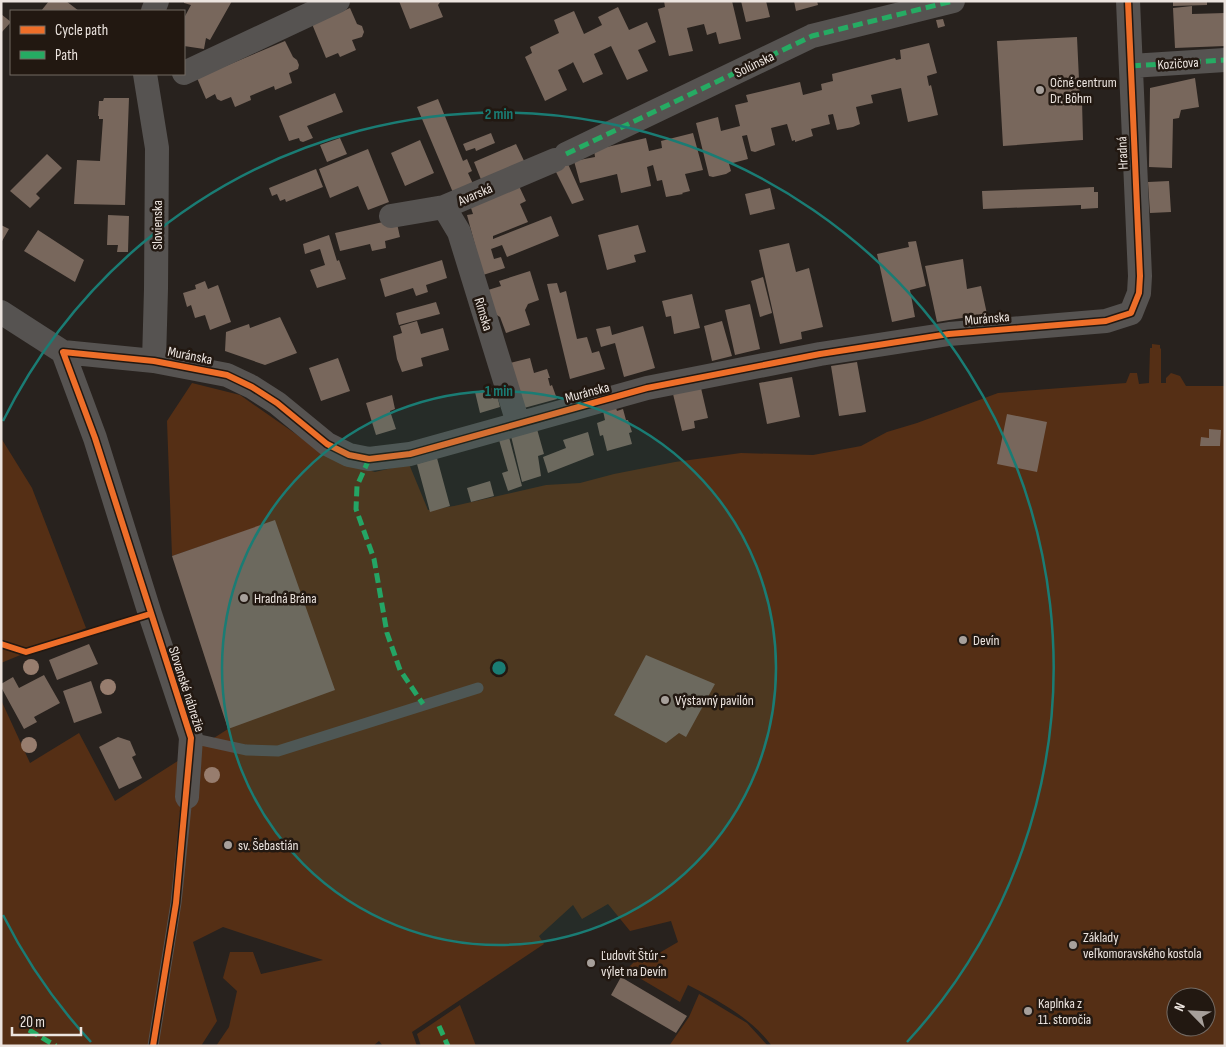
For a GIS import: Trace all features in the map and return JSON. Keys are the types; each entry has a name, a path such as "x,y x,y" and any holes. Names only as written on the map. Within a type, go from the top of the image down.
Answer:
{"street":[{"name":"Slovienska","path":"185,72 338,1"},
{"name":"Solúnska","path":"561,157 812,36 953,1"},
{"name":"Hradná","path":"1128,1 1140,276 1139,293 1136,303"},
{"name":"Kozičova","path":"1130,66 1225,60"},
{"name":"Slovienska","path":"154,361 157,148 146,82 175,75"},
{"name":"Avarská","path":"391,216 444,207 561,157"},
{"name":"Rímska","path":"444,207 458,232 518,423"},
{"name":"Muránska","path":"1,312 63,352 154,361 227,375 252,387 277,403 327,444 349,455 369,459 410,454 647,388 820,354 949,334 1106,321 1131,313 1136,303"},
{"name":"Slovanské nábrežie","path":"63,352 95,438 191,738 187,797"}],"lane":[{"path":"191,738 246,750 278,751 478,688"},
{"name":"Slovanské nábrežie","path":"153,1046 176,903 187,797"}],"shaded area":[{"path":"1152,344 1160,345 1161,383 1166,383 1166,378 1171,373 1180,376 1186,386 1225,386 1225,1046 772,1046 744,1018 700,991 688,985 680,1002 626,970 638,958 642,963 678,942 671,921 630,931 608,904 582,919 573,905 539,936 544,944 412,1032 417,1046 383,1046 379,1041 373,1046 216,1046 229,1027 237,991 223,978 230,952 253,952 261,974 323,960 223,927 193,942 217,1021 201,1046 1,1046 1,700 30,763 79,733 115,801 228,729 275,521 172,556 167,421 192,383 240,395 333,460 375,472 409,464 428,510 546,485 580,483 675,462 741,453 813,455 861,446 887,432 998,393 1126,383 1130,373 1137,373 1139,384 1149,383 1150,348 1152,348"},
{"path":"1,438 32,488 86,628 1,663"},
{"path":"699,994 747,1023 768,1046 669,1046 689,1017"},
{"path":"460,1005 476,1046 421,1046 417,1034"}],"building":[{"path":"49,1 66,1 78,10 42,10"},
{"path":"184,1 232,1 210,40 206,38 204,49 185,46 185,16 191,5 184,3"},
{"path":"399,1 441,1 438,5 443,17 410,29"},
{"path":"664,1 732,1 741,39 719,44 716,32 707,35 704,24 687,28 693,51 669,56 658,9 665,7"},
{"path":"741,1 766,1 770,17 746,22"},
{"path":"794,1 817,1 818,5 796,11"},
{"path":"1173,1 1207,1 1207,5 1173,6"},
{"path":"1192,6 1192,14 1225,13 1225,46 1175,48 1173,8"},
{"path":"618,7 629,30 647,22 656,42 638,50 648,71 627,80 611,46 594,54 603,74 583,83 573,62 558,70 567,90 545,101 525,57 532,53 530,47 559,33 554,20 574,11 584,34 602,25 598,17"},
{"path":"350,8 357,24 362,26 364,32 362,37 352,40 356,50 340,57 338,53 326,58 312,24"},
{"path":"1,14 10,23 1,33"},
{"path":"943,19 945,26 938,28 936,20"},
{"name":"Očné centrum Dr. Böhm","path":"1077,37 1083,140 1003,146 997,41"},
{"path":"285,41 299,65 298,69 289,73 292,83 275,90 274,86 250,96 251,100 235,107 231,97 221,101 217,99 215,94 206,99 197,78"},
{"path":"929,43 937,73 927,76 938,115 908,122 901,88 871,95 873,103 856,107 860,124 853,127 837,130 833,114 828,115 830,124 811,129 813,136 795,142 795,140 792,141 787,124 771,128 775,145 755,152 751,151 747,135 742,136 748,159 729,164 731,171 726,174 709,176 696,123 718,117 721,131 740,126 735,105 748,102 746,95 800,82 803,95 822,90 821,84 833,81 832,74 895,58 896,60 901,59 900,50"},
{"path":"1195,78 1199,107 1181,110 1179,118 1173,119 1172,168 1149,167 1150,88"},
{"path":"335,93 343,112 307,126 313,138 303,142 299,138 289,141 279,116"},
{"path":"104,98 129,98 125,205 74,204 77,160 100,161 103,119 99,119 98,116 99,101 103,101"},
{"path":"438,99 463,161 467,159 472,171 468,173 474,186 454,195 417,107"},
{"path":"491,133 495,143 476,151 475,148 466,151 463,144"},
{"path":"693,133 703,170 685,174 690,191 666,197 662,180 657,181 653,165 647,167 651,186 621,193 617,174 580,183 574,161 595,157 594,150 646,138 649,151 662,148 661,141"},
{"path":"340,138 347,154 327,162 320,145"},
{"path":"420,140 434,173 405,186 391,153"},
{"path":"516,144 526,165 482,182 474,162"},
{"path":"368,149 389,202 368,210 358,186 330,198 319,169"},
{"path":"47,154 62,168 36,194 40,198 30,208 10,191"},
{"path":"568,164 584,200 572,204 555,170"},
{"path":"316,169 323,187 286,202 285,199 280,201 277,194 272,196 269,188"},
{"path":"1169,181 1171,212 1150,213 1148,182"},
{"path":"519,186 526,201 520,204 528,222 493,236 493,239 551,216 559,236 507,257 502,245 491,249 494,259 501,257 505,268 483,275 467,215 473,214 470,205"},
{"path":"1094,187 1094,192 1098,192 1098,208 1081,209 1081,205 983,209 982,191"},
{"path":"770,188 775,209 750,215 745,194"},
{"path":"108,215 129,216 128,252 117,252 118,245 107,245"},
{"path":"396,219 400,237 385,241 386,248 372,251 370,244 340,251 335,233"},
{"path":"1,225 9,229 1,243"},
{"path":"638,225 646,252 634,255 636,262 607,270 598,235"},
{"path":"38,230 84,260 75,282 24,251"},
{"path":"329,235 337,261 339,260 346,279 317,288 310,270 325,265 320,249 305,254 303,244"},
{"path":"916,241 926,286 910,290 915,317 892,322 877,254 909,247 908,242"},
{"path":"789,243 796,272 809,268 823,327 801,332 802,339 780,344 759,250"},
{"path":"963,259 967,289 981,286 987,314 937,322 925,266"},
{"path":"442,260 447,278 426,285 428,292 416,296 413,288 385,297 380,279"},
{"path":"530,271 539,300 528,304 525,310 530,325 506,333 500,317 495,314 488,290 501,286 499,281"},
{"path":"763,277 772,313 760,317 751,281"},
{"path":"205,281 208,289 218,285 231,322 210,330 205,315 195,318 191,305 187,307 183,293 196,289 195,285"},
{"path":"557,283 560,293 566,291 577,339 587,337 592,353 599,351 605,369 570,379 547,284"},
{"path":"692,294 700,328 674,334 671,316 666,317 662,301"},
{"path":"436,302 440,314 399,325 396,313"},
{"path":"750,304 760,349 735,355 725,310"},
{"path":"280,317 297,353 265,365 225,351 226,332 249,324 250,328"},
{"path":"417,321 421,334 443,328 449,350 421,358 423,366 402,372 397,359 393,336 402,333 400,326"},
{"path":"722,321 732,356 712,361 704,326"},
{"path":"610,326 612,335 643,326 655,368 624,377 615,343 601,347 596,329"},
{"path":"338,358 350,391 321,401 309,368"},
{"path":"530,358 534,373 547,369 550,386 552,385 557,399 524,408 510,363"},
{"path":"857,362 866,412 839,416 831,366"},
{"path":"792,377 800,417 767,424 759,383"},
{"path":"495,387 500,407 480,413 475,392"},
{"path":"701,388 708,418 694,421 695,428 682,431 673,394"},
{"path":"392,395 395,409 390,411 396,429 376,435 366,403"},
{"path":"616,408 617,411 623,409 626,420 628,420 632,432 629,433 632,444 607,451 603,435 600,436 597,423 605,420 603,411"},
{"path":"1007,414 1047,422 1037,472 997,464"},
{"path":"537,429 544,454 538,456 541,476 522,482 511,436"},
{"path":"1209,429 1221,430 1220,446 1200,446 1201,437 1209,438"},
{"path":"588,432 594,455 548,473 543,457 566,448 563,440"},
{"path":"509,437 522,486 508,491 502,473 508,471 499,440"},
{"path":"437,458 450,506 430,512 417,464"},
{"path":"490,481 494,496 471,502 467,488"},
{"name":"Hradná Brána","path":"275,520 335,690 228,729 172,556"},
{"path":"89,644 98,664 57,680 49,660"},
{"name":"Výstavný pavilón","path":"646,655 715,684 686,737 679,733 666,743 614,715"},
{"path":"44,675 60,703 34,717 37,722 24,729 1,684 13,677 19,688"},
{"path":"91,681 102,713 74,723 63,691"},
{"path":"118,737 130,741 136,755 132,757 142,778 119,789 99,747"},
{"path":"621,977 687,1016 676,1033 611,995"}],"marked path":[{"path":"566,154 812,36 953,1"},
{"path":"1131,66 1225,60"},
{"path":"369,459 357,486 356,509 374,559 387,633 400,670 423,704"},
{"path":"439,1026 448,1046"},
{"path":"29,1030 56,1046"}],"cycle path":[{"path":"153,1046 176,903 191,738 95,438 63,352 154,361 227,375 252,387 277,403 327,444 349,455 369,459 410,454 647,388 820,354 949,334 1106,321 1131,313 1139,293 1140,276 1128,1"},
{"path":"1,644 26,652 150,614"}],"place":[{"name":"Očné centrum Dr. Böhm","path":"1040,90"},
{"name":"Hradná Brána","path":"244,598"},
{"name":"Devín","path":"963,640"},
{"name":"Výstavný pavilón","path":"665,700"},
{"name":"sv. Šebastián","path":"228,845"},
{"name":"Základy veľkomoravského kostola","path":"1073,945"},
{"name":"Ľudovít Štúr - výlet na Devín","path":"591,963"},
{"name":"Kaplnka z 11. storočia","path":"1028,1011"}]}
